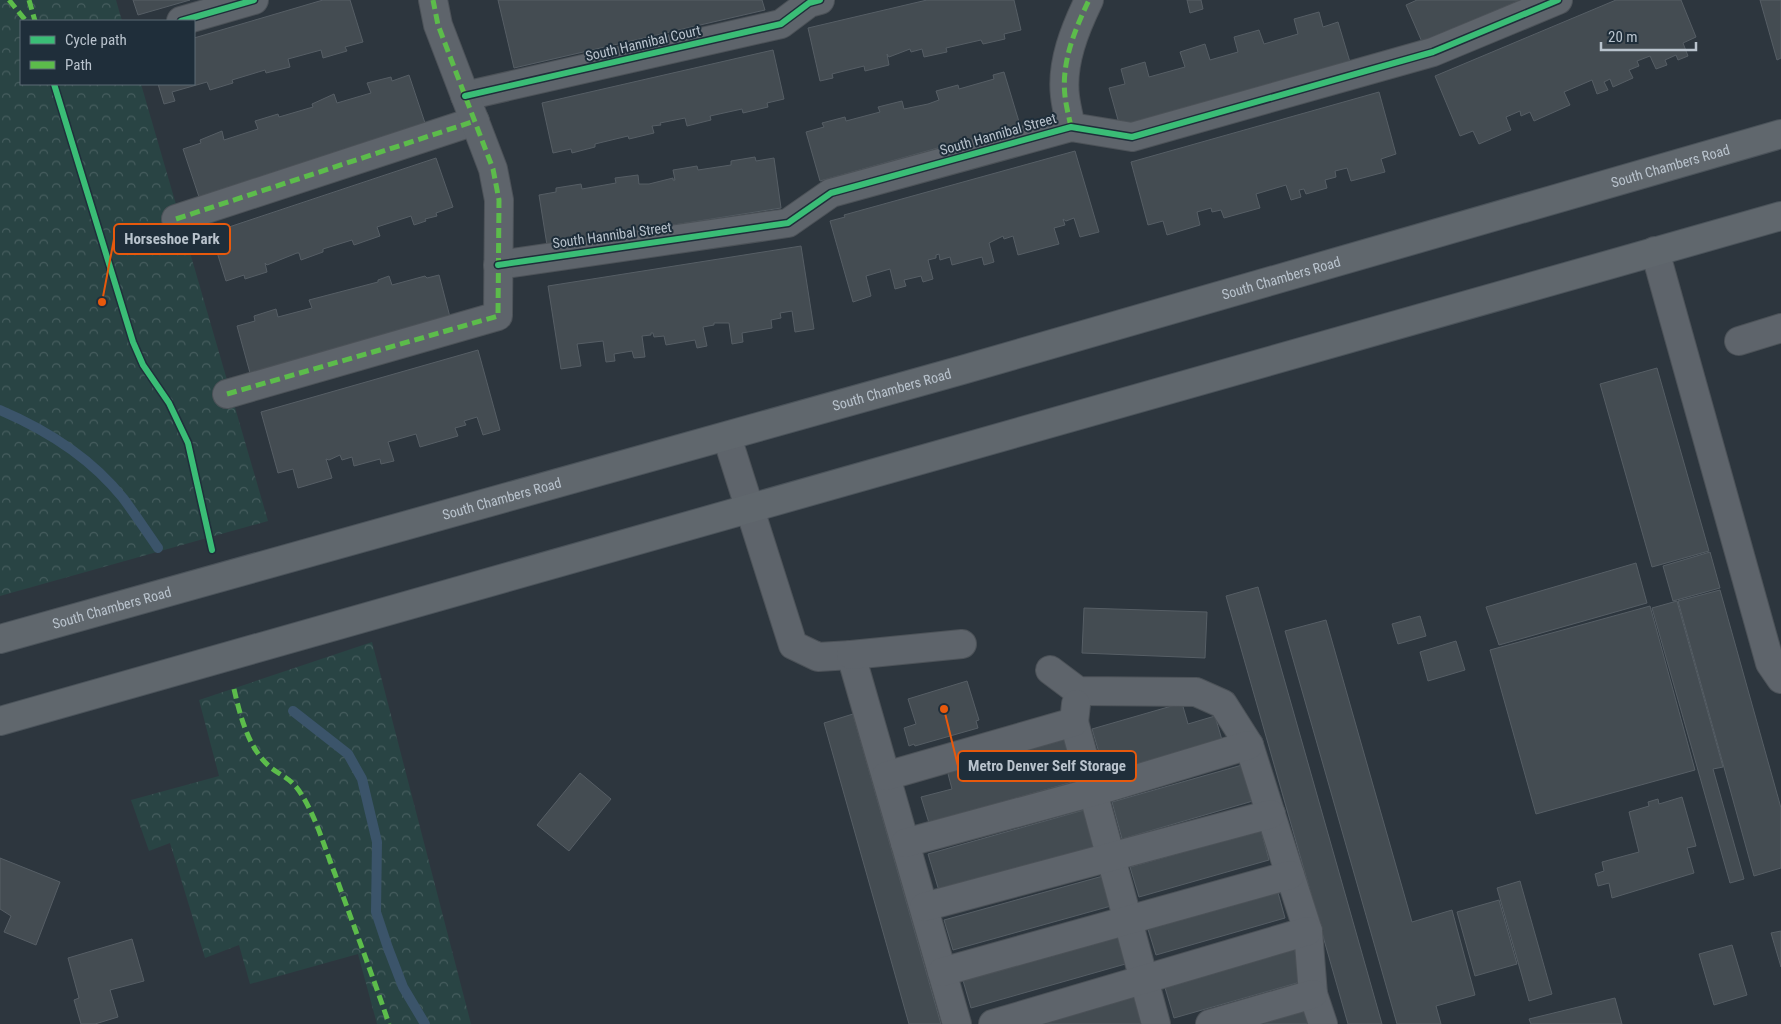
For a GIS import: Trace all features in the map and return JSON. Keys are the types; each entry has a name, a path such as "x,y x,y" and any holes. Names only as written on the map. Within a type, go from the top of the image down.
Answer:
{"main road":[{"name":"South Chambers Road","path":"0,639 727,436 1781,134"},
{"path":"0,722 750,507 1781,216"}],"street":[{"path":"184,20 254,0"},
{"path":"227,394 498,316 498,200 493,169 438,25 433,0"},
{"name":"South Hannibal Court","path":"465,96 781,24 809,2 820,0"},
{"path":"1071,127 1064,95 1068,55 1078,22 1089,0"},
{"name":"South Hannibal Street","path":"498,264 788,223 831,193 1071,127 1132,137 1433,52 1558,0"},
{"path":"176,219 475,121"},
{"path":"1655,251 1770,663 1781,679"},
{"path":"1739,341 1781,328"},
{"path":"727,436 794,645 818,657 962,644"},
{"path":"851,655 957,1024"},
{"path":"1050,670 1078,691 1196,692 1223,704 1249,745 1308,931 1314,994 1323,1024"},
{"path":"1078,691 1074,722 1156,1024"},
{"path":"886,776 1074,722"},
{"path":"906,843 1093,792 1249,745"},
{"path":"924,906 1271,814"},
{"path":"942,972 1290,876"},
{"path":"993,1024 1308,931"},
{"path":"1210,1024 1314,994"}],"green space":[{"path":"0,0 116,0 122,20 20,20 20,85 141,85 268,521 0,596"},
{"path":"372,642 471,1024 377,1024 358,954 250,984 239,945 205,958 170,843 149,851 131,800 219,776 199,700"}],"building":[{"path":"133,0 190,0 138,15"},
{"path":"323,0 350,0 363,42 345,47 347,51 323,58 321,50 288,59 290,67 266,73 265,70 232,80 233,83 210,90 207,82 172,92 175,101 164,104 158,85 195,85 195,38"},
{"path":"498,0 762,0 765,10 514,68"},
{"path":"927,0 1014,0 1021,30 1004,34 1005,39 983,44 981,40 946,48 947,52 924,57 922,49 911,52 910,49 889,57 887,54 889,65 865,71 864,66 832,74 833,78 820,81 808,28"},
{"path":"1187,0 1201,0 1203,9 1190,13"},
{"path":"1417,0 1521,0 1422,42 1406,5"},
{"path":"1616,0 1681,0 1696,37 1683,43 1688,56 1678,60 1676,55 1665,60 1667,65 1656,69 1650,56 1637,61 1639,66 1629,70 1633,78 1613,87 1610,79 1604,82 1608,90 1597,94 1592,80 1564,92 1570,105 1534,121 1530,112 1521,116 1520,111 1506,117 1511,130 1479,144 1473,131 1460,136 1435,76"},
{"path":"1760,0 1781,0 1781,58 1777,60"},
{"path":"1319,12 1323,27 1338,22 1350,62 1120,127 1109,88 1125,84 1121,69 1145,62 1149,77 1185,67 1180,52 1205,44 1210,60 1238,52 1234,37 1259,30 1264,44 1298,34 1294,19"},
{"path":"773,50 784,99 767,103 768,107 743,113 742,109 710,116 711,120 687,126 685,118 660,123 661,125 652,126 654,133 629,139 628,136 595,144 595,147 572,153 571,149 553,153 542,103"},
{"path":"1004,72 1020,125 820,181 806,132 824,127 822,123 845,117 846,121 880,112 878,107 902,101 904,109 928,104 939,100 936,91 958,85 959,89 994,79 993,75"},
{"path":"409,75 425,123 199,197 183,149 201,143 200,140 222,131 224,140 258,129 255,121 278,114 279,117 313,107 312,104 334,94 337,103 371,93 367,83 391,77 392,81"},
{"path":"1379,92 1396,154 1381,159 1385,172 1351,181 1347,168 1335,171 1336,177 1325,180 1327,188 1306,194 1304,189 1299,190 1301,197 1291,200 1286,185 1256,194 1260,208 1224,218 1221,210 1212,212 1211,208 1197,212 1200,225 1167,235 1163,221 1148,225 1131,162"},
{"path":"1075,151 1099,232 1080,237 1074,218 1066,221 1063,219 1065,225 1054,228 1059,244 1018,255 1013,236 1004,239 1003,236 989,243 994,262 984,265 982,257 952,265 950,257 940,260 939,254 936,255 936,258 928,260 933,279 923,282 921,276 904,280 906,286 895,289 890,269 866,276 871,296 853,302 830,221 845,217 844,215"},
{"path":"755,157 756,161 774,158 781,208 547,245 539,195 556,192 556,188 581,184 582,189 616,183 615,178 638,175 639,184 649,184 673,178 675,180 673,170 697,166 698,170 731,165 731,161"},
{"path":"436,158 453,207 436,213 437,216 425,219 426,221 414,225 411,216 377,227 380,236 354,245 352,240 323,249 323,252 301,260 299,253 297,253 267,265 265,263 267,272 245,279 244,275 226,281 211,233"},
{"path":"801,246 814,329 795,332 792,311 780,313 781,318 771,320 772,328 742,333 743,342 732,344 729,323 714,323 714,325 703,327 707,346 697,348 695,340 666,345 664,336 654,337 653,333 651,333 651,335 642,336 645,357 634,358 632,351 614,354 615,361 606,362 603,341 577,344 581,366 561,369 548,286"},
{"path":"439,275 450,317 250,373 237,326 255,321 254,316 276,309 278,317 312,308 309,300 378,282 378,280 389,276 392,285 425,276 427,278"},
{"path":"478,350 500,430 483,435 477,417 464,421 466,425 455,428 458,436 420,447 416,434 388,442 394,461 381,464 380,459 354,466 352,457 342,460 340,455 329,460 326,459 332,478 298,488 293,469 278,473 261,412"},
{"path":"1657,368 1709,551 1652,567 1600,384"},
{"path":"1710,552 1720,588 1673,601 1663,566"},
{"path":"1636,563 1647,603 1499,645 1486,607"},
{"path":"1258,587 1382,1024 1348,1024 1226,596"},
{"path":"1720,590 1781,808 1781,868 1754,876 1678,601"},
{"path":"1677,601 1723,767 1713,769 1744,879 1730,883 1652,608"},
{"path":"1650,606 1695,770 1536,814 1490,650"},
{"path":"1084,608 1207,612 1205,658 1082,653"},
{"path":"1420,616 1426,636 1398,644 1392,624"},
{"path":"1326,620 1412,922 1452,910 1475,995 1436,1006 1441,1024 1397,1024 1285,631"},
{"path":"1456,641 1465,670 1428,681 1420,652"},
{"path":"967,681 979,720 976,721 978,728 915,746 914,744 909,746 904,728 916,724 908,699"},
{"path":"1182,703 1188,724 1215,716 1222,740 1105,773 1092,729"},
{"path":"853,714 941,1024 909,1024 824,723"},
{"path":"1064,737 1076,781 929,823 921,797 952,789 947,770"},
{"path":"1242,765 1253,801 1122,839 1112,802"},
{"path":"580,773 611,799 569,851 537,825"},
{"path":"1682,797 1696,846 1687,848 1694,873 1612,898 1609,883 1598,886 1595,874 1604,871 1602,862 1639,852 1629,812 1649,806 1648,802 1658,799 1659,804"},
{"path":"1084,810 1094,847 939,891 928,854"},
{"path":"1261,830 1269,860 1139,897 1130,867"},
{"path":"0,858 60,882 36,945 4,932 11,916 0,909"},
{"path":"1103,876 1111,906 953,950 944,920"},
{"path":"1520,881 1552,994 1529,1001 1497,888"},
{"path":"1277,889 1285,918 1156,955 1147,926"},
{"path":"1499,900 1517,964 1475,976 1457,912"},
{"path":"1781,931 1781,967 1771,933"},
{"path":"1120,933 1129,963 971,1008 962,977"},
{"path":"132,939 144,981 110,990 118,1017 95,1024 81,1024 74,1000 79,998 68,958"},
{"path":"1293,944 1304,981 1174,1018 1163,981"},
{"path":"1732,945 1747,995 1714,1005 1699,954"},
{"path":"1136,989 1146,1024 1014,1024"},
{"path":"1615,998 1622,1024 1531,1024 1529,1019"},
{"path":"1310,1008 1315,1024 1253,1024"}],"waterway":[{"path":"0,410 51,436 97,470 123,498 158,548"},
{"path":"293,711 348,754 362,779 377,842 376,912 403,987 425,1024"}],"marked path":[{"path":"9,0 25,20"},
{"path":"29,0 35,20"},
{"path":"227,394 498,316 499,200 493,169 438,25 433,0"},
{"path":"1071,127 1065,96 1065,71 1074,34 1089,0"},
{"path":"176,219 475,121"},
{"path":"234,689 242,720 256,750 270,767 295,786 312,815 389,1024"}],"cycle path":[{"path":"184,20 254,0"},
{"path":"465,96 781,24 809,3 820,0"},
{"path":"498,265 788,223 831,193 1071,127 1132,137 1433,52 1558,0"},
{"path":"54,85 133,342 143,365 169,403 188,443 212,550"}],"place":[{"name":"Horseshoe Park","path":"102,302"},
{"name":"Metro Denver Self Storage","path":"944,709"}]}
